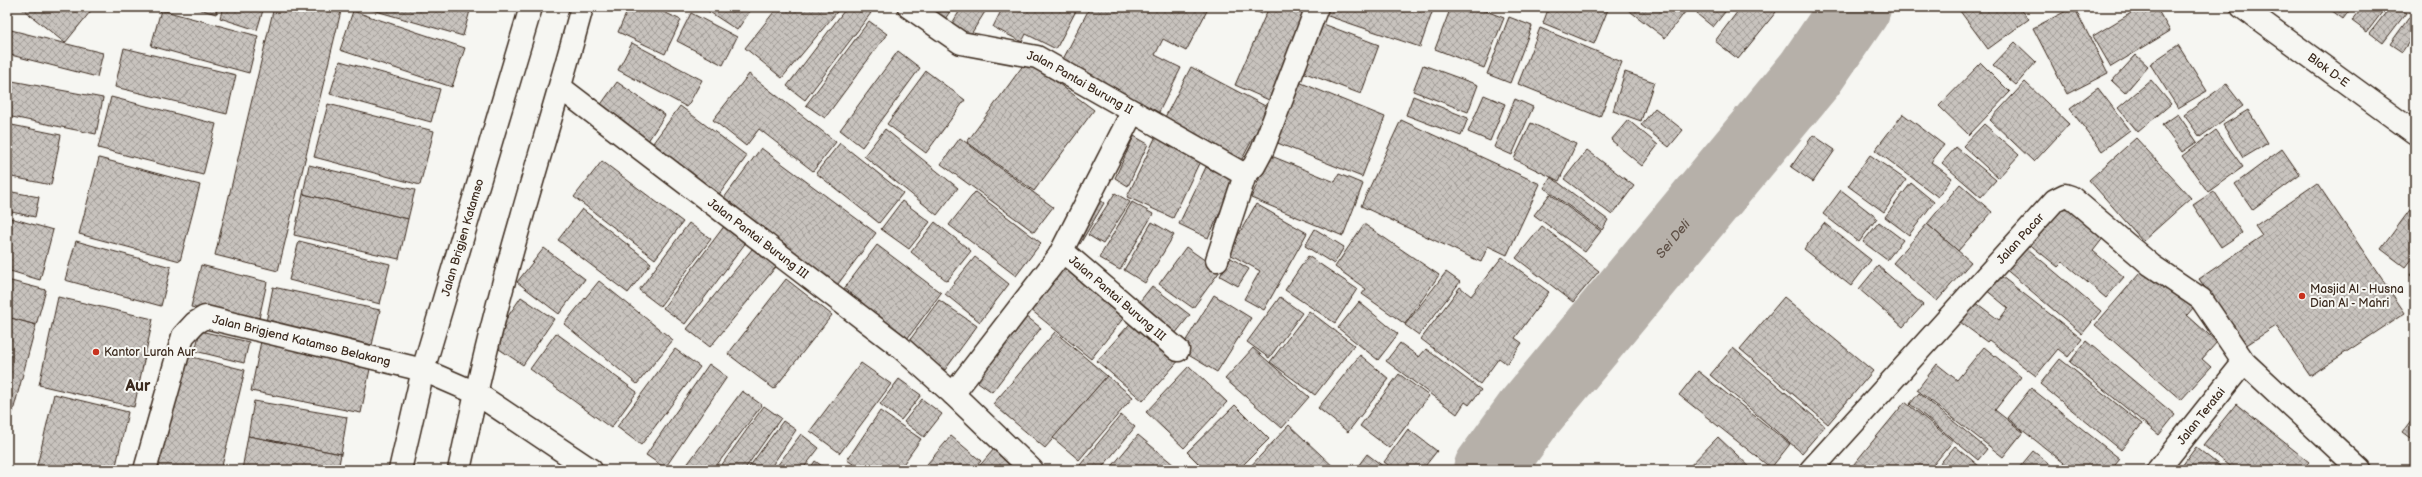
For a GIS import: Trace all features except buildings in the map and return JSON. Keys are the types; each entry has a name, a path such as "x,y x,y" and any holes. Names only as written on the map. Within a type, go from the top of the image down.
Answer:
{"street":[{"name":"Jalan Brigjen Katamso","path":"400,470 423,370 531,7"},
{"path":"459,470 476,393 521,220 561,88 582,7"},
{"name":"Jalan Pantai Burung II","path":"909,7 961,43 1037,57 1245,175"},
{"path":"1217,260 1245,175 1254,166 1262,151 1317,7"},
{"name":"Blok D-E","path":"2242,7 2415,133"},
{"name":"Jalan Pantai Burung III","path":"561,88 899,346 953,394 1032,470"},
{"path":"1059,256 1132,112"},
{"name":"Jalan Pacar","path":"1811,470 2061,196 2071,197 2151,265 2201,299 2244,362"},
{"name":"Jalan Pantai Burung III","path":"953,394 1059,256 1066,254 1178,350"},
{"name":"Jalan Brigjend Katamso Belakang","path":"145,470 183,336 195,323 205,317 423,370"},
{"path":"2244,362 2360,470"},
{"name":"Jalan Teratai","path":"2158,470 2244,362"},
{"path":"423,370 476,393 591,470"}],"waterway":[{"name":"Sei Deli","path":"1488,470 1530,412 1810,74 1856,7"}],"place":[{"name":"Masjid Al - Husna Dian Al - Mahri","path":"2302,296"},
{"name":"Kantor Lurah Aur","path":"96,352"}],"district":[{"name":"Aur","path":"138,386"}]}
